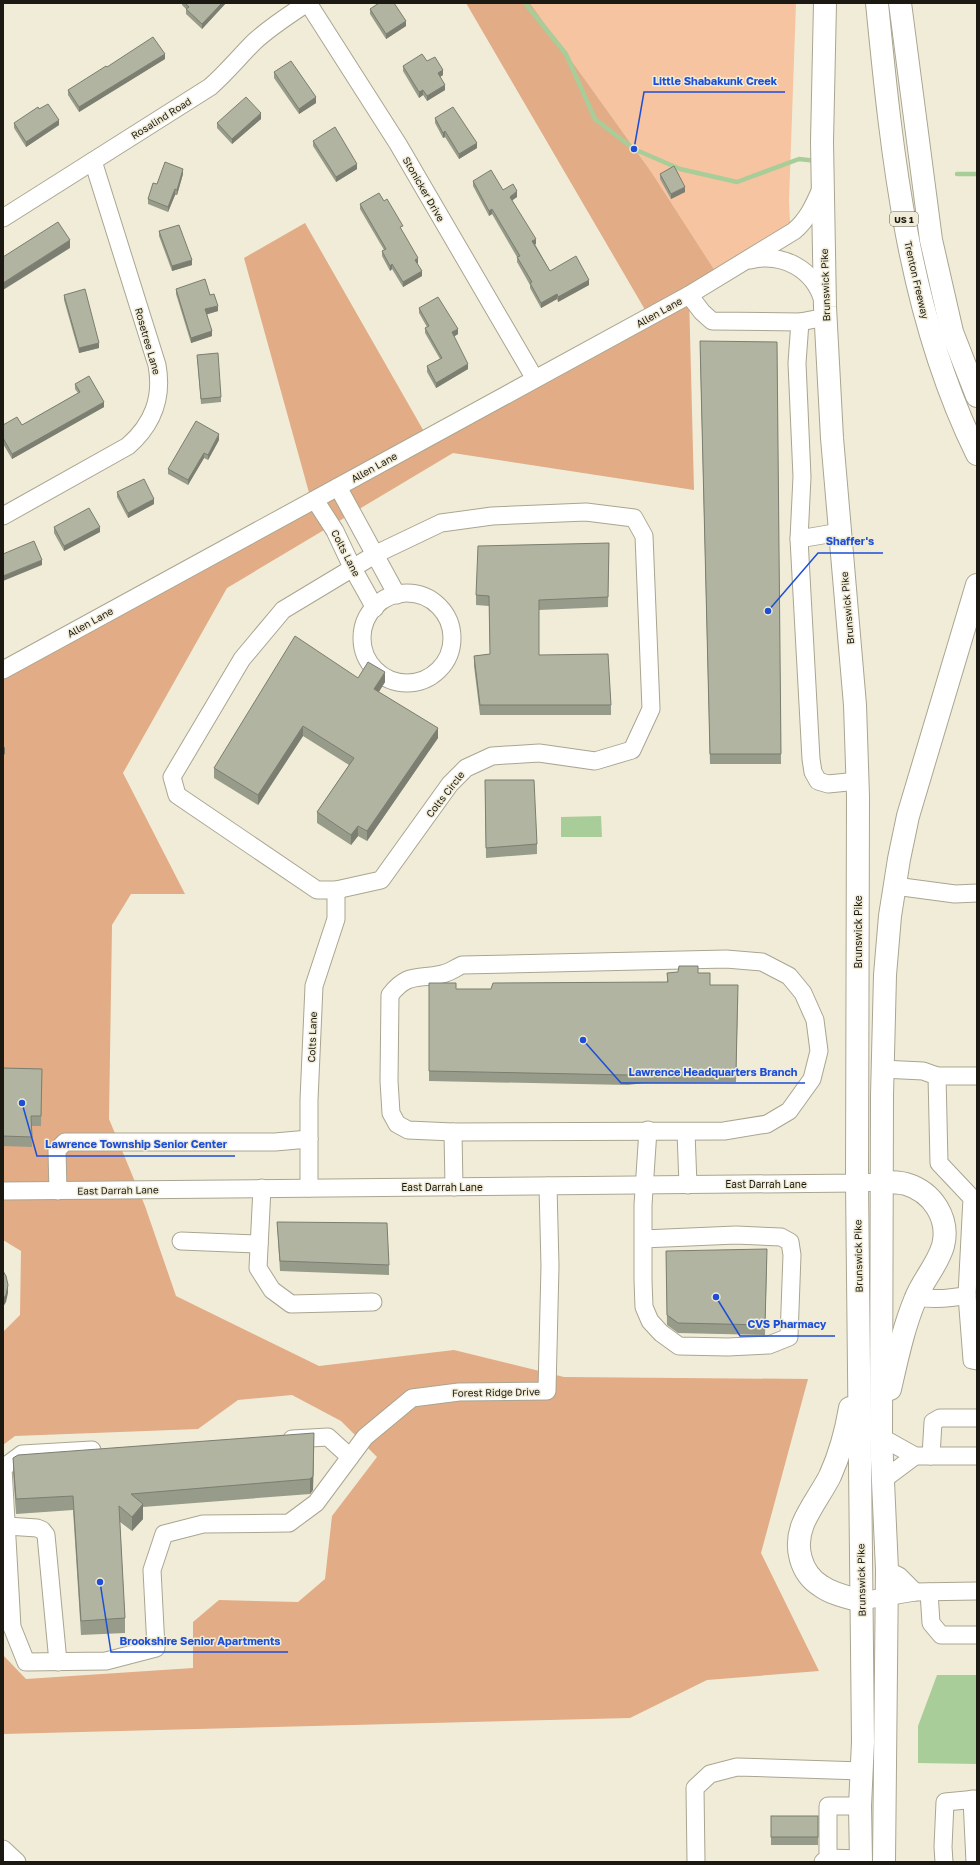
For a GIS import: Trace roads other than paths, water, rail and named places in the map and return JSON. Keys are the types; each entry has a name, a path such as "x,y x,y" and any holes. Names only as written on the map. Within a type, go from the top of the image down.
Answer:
{"main road":[{"name":"Brunswick Pike","path":"825,3 822,142 826,312 832,438 854,698 858,781 857,1183 863,1742 860,1806 861,1860"},
{"name":"Trenton Freeway","path":"877,3 889,127 908,243 925,318 964,427 977,454"},
{"name":"US 1","path":"900,3 931,240 952,332 974,389"},
{"path":"884,1862 887,1570 881,1437 882,1068 885,975 890,916 908,816 977,585"},
{"path":"881,1437 897,1355 906,1323 916,1297 938,1258 943,1246 944,1234 943,1220 938,1207 930,1197 918,1188 905,1184 882,1182"},
{"path":"859,1340 846,1431 839,1456 803,1523 799,1535 799,1550 802,1563 806,1570 820,1586 832,1592 861,1601"}],"street":[{"name":"Rosalind Road","path":"3,218 210,87 226,73 254,43 274,26 308,3"},
{"name":"Stonicker Drive","path":"308,3 398,144 535,379"},
{"name":"Rosetree Lane","path":"3,516 128,446 140,435 150,421 156,408 159,391 157,365 93,161"},
{"name":"Allen Lane","path":"3,670 689,295 794,231 802,224 812,210 823,178"},
{"name":"Allen Lane","path":"744,261 760,257 776,258 790,262 803,270 813,279 821,292 826,312"},
{"path":"689,295 702,312 712,321 800,322 826,312"},
{"path":"800,322 797,362 802,477 799,539 811,759 813,772 818,781 828,784 858,781"},
{"path":"338,487 397,594"},
{"name":"Colts Lane","path":"315,500 335,531 352,567 375,608"},
{"name":"Colts Circle","path":"586,512 634,518 644,536 651,709 632,750 595,761 539,753 492,756 466,768 450,784 381,880 336,890 317,890 177,795 172,777 242,659 283,610 352,567 376,554 441,523 492,516 586,512"},
{"path":"799,539 840,532"},
{"path":"397,594 412,594 427,598 439,607 448,620 452,634 450,649 444,664 434,674 421,681 407,683 392,681 380,674 370,664 364,651 362,636 365,622 375,608 397,594"},
{"path":"895,886 955,894 977,893"},
{"name":"Colts Lane","path":"309,1188 309,1139 314,986 336,919 336,890"},
{"path":"726,959 762,962 789,976 803,993 815,1020 819,1051 812,1079 789,1111 767,1124 724,1131 686,1132 648,1130 453,1132 408,1130 397,1124 391,1113 389,1080 390,995 398,985 406,979 444,974 462,965 726,959"},
{"path":"882,1068 923,1071 937,1076 977,1076"},
{"path":"937,1076 939,1163 974,1195 967,1295 972,1360 977,1361"},
{"path":"643,1239 736,1235 780,1237 790,1242 792,1255 789,1337 769,1345 728,1347 679,1346 661,1333 650,1321 644,1307 643,1239 643,1205 648,1130"},
{"path":"453,1132 454,1187"},
{"path":"686,1132 688,1185"},
{"path":"58,1191 57,1150 65,1142 275,1142 309,1139"},
{"name":"East Darrah Lane","path":"3,1191 882,1182"},
{"name":"Forest Ridge Drive","path":"3,1468 12,1627 26,1662 106,1661 156,1648 152,1570 164,1534 203,1524 289,1524 316,1503 365,1437 412,1398 460,1392 547,1391 550,1266 548,1186"},
{"path":"262,1188 258,1268 272,1290 291,1304 373,1302"},
{"path":"182,1241 259,1244"},
{"path":"916,1297 934,1300 967,1295"},
{"path":"883,1480 923,1456 933,1422 940,1418 977,1418"},
{"path":"274,1440 328,1437 350,1457"},
{"path":"881,1437 923,1456 977,1456"},
{"path":"3,1468 22,1454 109,1449"},
{"path":"7,1526 37,1528 42,1530 46,1535 58,1662"},
{"path":"887,1570 899,1576 922,1592 932,1623 941,1635 977,1635"},
{"path":"861,1601 886,1596 922,1592 977,1592"},
{"path":"696,1862 695,1788 710,1774 737,1767 862,1771"},
{"path":"944,1862 943,1847 945,1802 975,1799 975,1862"},
{"path":"860,1806 828,1806 826,1860 861,1860"},
{"path":"3,1849 17,1862"}],"waterway":[{"path":"525,3 566,54 595,119 634,149 680,169 737,182 799,159 817,161"},
{"path":"957,174 977,174"}],"place":[{"name":"Little Shabakunk Creek","path":"634,149"},
{"name":"Shaffer's","path":"768,611"},
{"name":"Lawrence Headquarters Branch","path":"583,1040"},
{"name":"Lawrence Township Senior Center","path":"22,1103"},
{"name":"CVS Pharmacy","path":"716,1297"},
{"name":"Brookshire Senior Apartments","path":"100,1582"}]}
